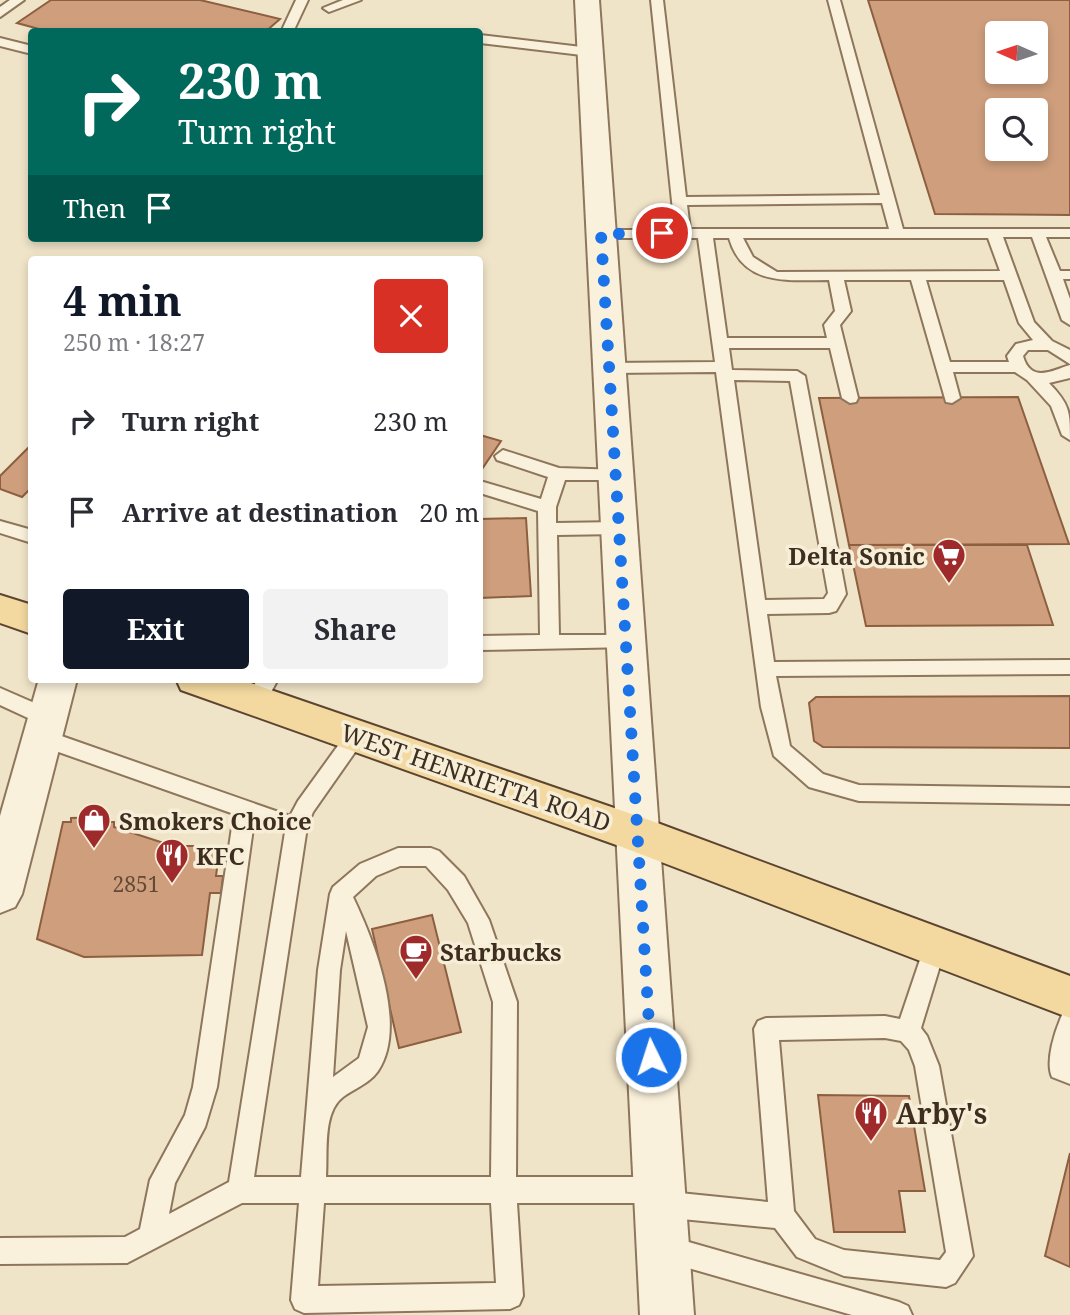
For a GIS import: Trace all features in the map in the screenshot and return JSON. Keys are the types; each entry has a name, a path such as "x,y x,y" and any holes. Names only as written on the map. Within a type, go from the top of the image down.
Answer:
{"main road":[{"path":"0,608 28,618"},
{"name":"WEST HENRIETTA ROAD","path":"221,683 261,689 357,735 637,834 1070,997"}],"street":[{"path":"587,0 667,1315"},
{"path":"0,894 57,683"}],"lane":[{"path":"0,13 18,0"},
{"path":"289,28 302,0"},
{"path":"329,8 355,0"},
{"path":"657,0 683,233"},
{"path":"834,0 897,233"},
{"path":"483,39 590,52"},
{"path":"0,42 28,49"},
{"path":"679,201 888,199"},
{"path":"705,233 771,707 781,750 816,781 859,793 1070,796"},
{"path":"735,233 737,247 750,265 774,276 1010,275"},
{"path":"994,233 1027,323 1047,345 1068,355"},
{"path":"1037,233 1070,320"},
{"path":"601,234 1070,233"},
{"path":"917,275 952,398"},
{"path":"1054,275 1070,275"},
{"path":"836,276 843,311 832,325 850,398"},
{"path":"1027,323 1022,347 1015,356 1059,404 1070,435"},
{"path":"757,607 829,606 837,594 791,342"},
{"path":"720,343 836,343"},
{"path":"1022,347 1047,345"},
{"path":"944,367 1065,373 1059,404"},
{"path":"609,368 797,376"},
{"path":"503,456 558,474 615,474"},
{"path":"550,642 547,507 558,474"},
{"path":"483,488 547,507"},
{"path":"0,527 28,536"},
{"path":"547,529 619,528"},
{"path":"483,643 626,642"},
{"path":"766,669 1070,667"},
{"path":"0,695 45,728 245,810 296,827"},
{"path":"240,1189 296,827 305,807 357,735"},
{"path":"151,1237 163,1180 196,1119 205,1087 245,810"},
{"path":"398,857 431,857 456,883 478,920 505,1002 503,1190 510,1296 304,1300 321,1104 329,970 341,894 368,870 398,857"},
{"path":"321,1104 334,1089 353,1079 369,1064 380,1027 361,938 341,894"},
{"path":"908,1031 935,946"},
{"path":"1070,1023 1060,1069 1070,1073"},
{"path":"885,1027 908,1031 919,1044 927,1066 960,1256 946,1274 844,1263 806,1248 782,1216 766,1029 885,1027"},
{"path":"0,1251 127,1250 240,1189 503,1190 661,1214 782,1216"},
{"path":"661,1214 899,1315"}],"building":[{"path":"51,0 200,0 280,19 270,28 35,28 17,23"},
{"path":"868,0 1070,0 1070,215 935,214"},
{"path":"1018,397 1069,544 849,545 819,398"},
{"path":"483,436 501,441 483,468"},
{"path":"28,448 28,491 22,497 0,489 0,476"},
{"path":"526,518 531,596 483,598 483,519"},
{"name":"Delta Sonic","path":"849,545 1027,545 1053,625 866,626"},
{"path":"1070,696 1070,748 823,747 814,741 809,703 816,697"},
{"path":"108,817 107,822 114,822 114,827 173,846 220,846 216,876 223,876 221,893 210,893 202,955 84,957 37,939 63,822 71,822 71,818"},
{"name":"Starbucks","path":"432,915 461,1032 399,1048 372,929"},
{"name":"Arby's","path":"818,1095 909,1096 925,1191 899,1191 905,1232 834,1232"},
{"path":"1070,1153 1070,1267 1045,1256"}],"place":[{"name":"Delta Sonic","path":"949,585"},
{"name":"Smokers Choice","path":"94,850"},
{"name":"KFC","path":"172,885"},
{"name":"Starbucks","path":"416,981"},
{"name":"Arby's","path":"871,1143"}],"route":[{"path":"651,1057 601,234 662,233"}]}
